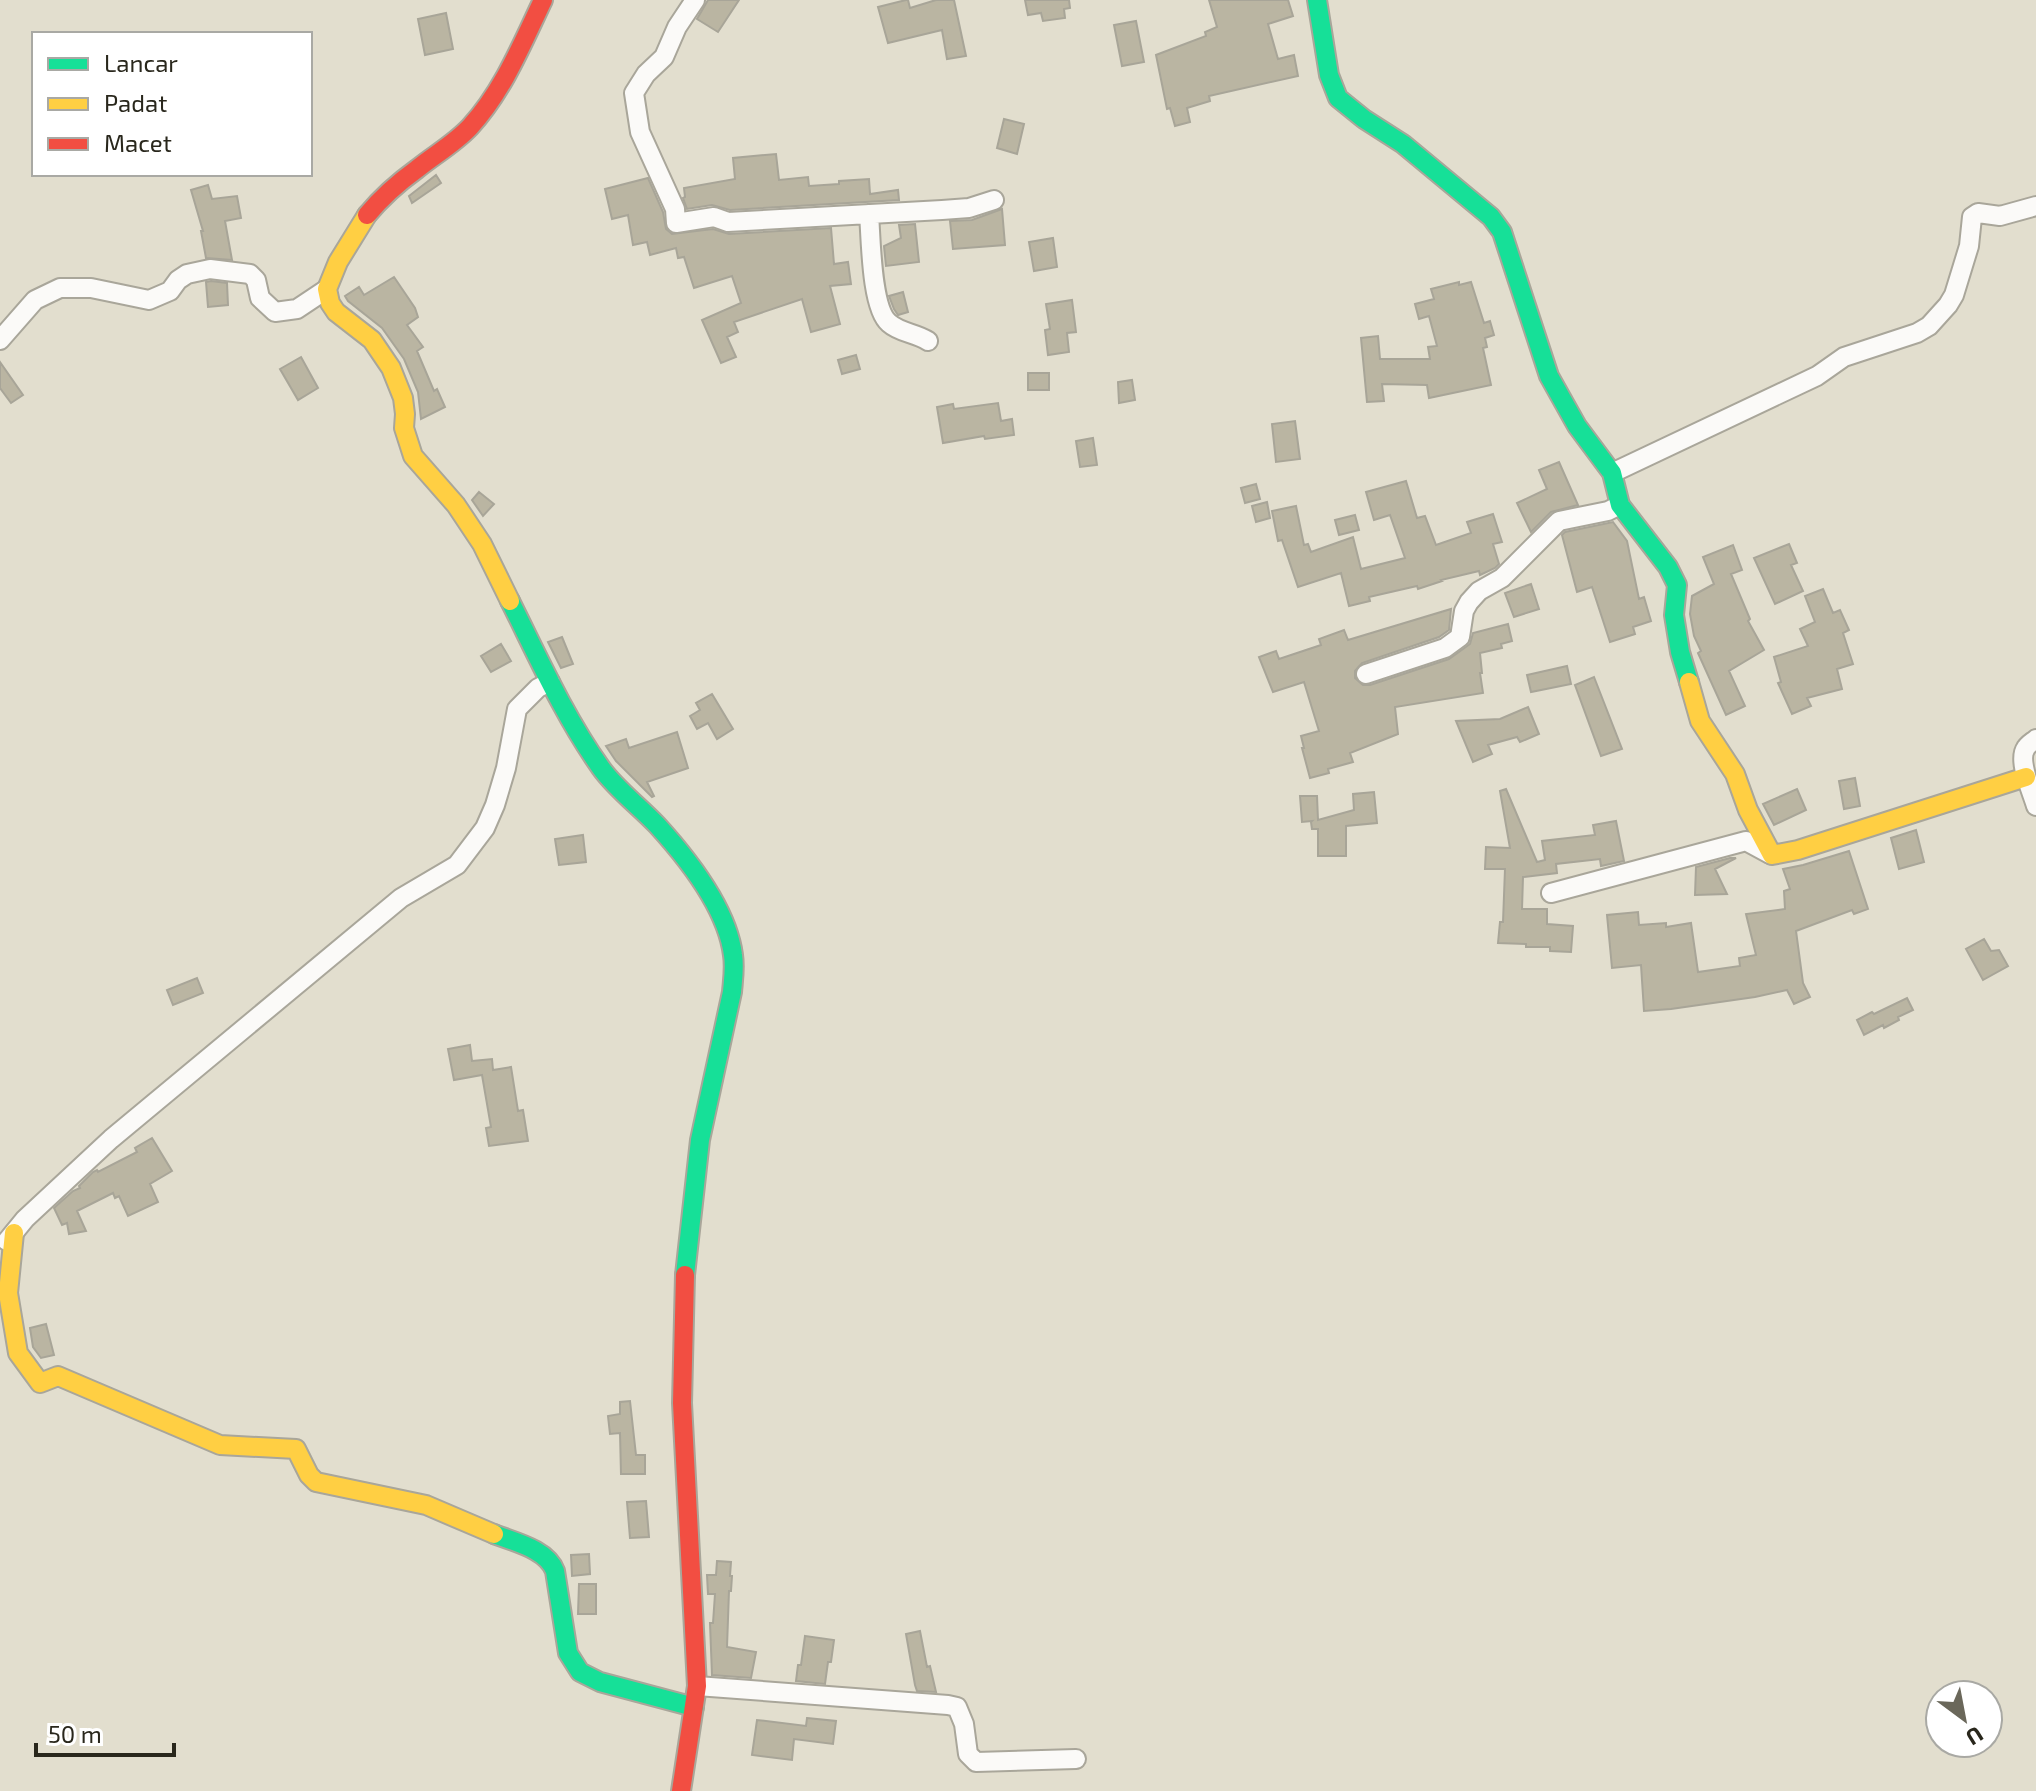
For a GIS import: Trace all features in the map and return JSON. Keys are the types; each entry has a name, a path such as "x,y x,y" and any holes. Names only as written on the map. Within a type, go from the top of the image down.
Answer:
{"street":[{"path":"0,340 35,300 60,288 91,288 149,300 170,291 187,274 210,269 250,274 256,280 260,298 275,312 297,309 327,289 338,262 361,222 377,203 471,126 503,82 543,0"},
{"path":"695,0 677,27 664,57 646,74 634,93 640,132 675,209 676,223 714,217 728,222 969,208 994,200"},
{"path":"1317,0 1329,75 1338,98 1403,144 1497,224 1549,376 1577,426 1612,473 1620,505 1668,567 1677,585 1674,615 1680,652 1700,721 1735,774 1748,810 1772,855"},
{"path":"1612,473 1811,379 1844,357 1929,326 1952,300 1967,256 1974,214 2000,216 2036,206"},
{"path":"869,214 876,295 882,316 896,328 928,341"},
{"path":"327,289 336,312 372,340 391,368 403,398 404,428 413,456 456,505 482,544 550,682 603,771 657,825 702,881 723,920 733,954 734,972 728,1017 700,1140 683,1302 682,1403 697,1686 681,1791"},
{"path":"1366,674 1454,643 1460,637 1464,611 1469,602 1479,591 1502,578 1559,521 1608,511 1620,505"},
{"path":"0,1249 25,1219 111,1139 401,898 457,865 485,828 495,805 506,768 517,709 538,688 550,682"},
{"path":"2036,739 2025,748 2023,754 2026,777 2036,806"},
{"path":"1551,893 1746,841 1772,855 1798,850 2026,777"},
{"path":"14,1233 8,1293 18,1353 40,1383 58,1376 220,1445 292,1448 299,1452 308,1475 316,1482 426,1505 542,1554 552,1563 555,1571 568,1653 579,1672 600,1682 694,1707"},
{"path":"697,1686 948,1705 957,1707 962,1717 968,1754 976,1762 1076,1759"}],"building":[{"path":"708,0 739,0 718,32 697,19"},
{"path":"908,0 910,8 936,0 954,0 966,56 947,59 942,30 888,43 878,7"},
{"path":"1025,0 1069,0 1070,8 1064,9 1065,18 1043,21 1041,13 1028,15"},
{"path":"1209,0 1288,0 1293,16 1268,24 1278,59 1294,55 1298,76 1209,96 1210,101 1187,108 1190,122 1175,126 1170,108 1167,109 1156,55 1206,36 1205,32 1217,27"},
{"path":"446,13 453,49 425,55 418,19"},
{"path":"1136,21 1144,62 1122,66 1114,25"},
{"path":"1004,119 1024,124 1017,154 997,148"},
{"path":"776,154 779,180 808,177 809,186 869,179 870,194 898,190 899,200 730,210 712,205 687,209 683,198 684,188 735,179 733,158"},
{"path":"436,175 441,183 412,203 409,196"},
{"path":"648,178 663,212 666,229 672,234 713,229 729,234 831,228 834,264 848,262 851,284 830,286 840,324 811,332 802,299 734,322 738,332 727,337 736,357 721,363 702,320 741,303 732,276 694,288 684,257 678,258 676,248 650,255 647,242 633,245 628,215 612,219 605,189"},
{"path":"208,185 212,199 237,196 241,218 225,221 232,260 206,258 203,231 191,190"},
{"path":"1002,209 1005,245 953,249 950,221 972,220"},
{"path":"915,224 919,262 886,266 884,246 901,238 899,225"},
{"path":"1053,238 1057,267 1034,271 1029,242"},
{"path":"394,277 415,308 418,317 407,325 423,347 417,351 434,391 437,389 445,407 421,419 418,392 404,359 382,328 345,296 359,287 364,295"},
{"path":"206,282 227,283 228,305 208,307"},
{"path":"1459,282 1459,285 1471,282 1484,323 1490,321 1494,335 1485,338 1487,347 1483,348 1491,385 1429,398 1427,385 1382,384 1384,401 1367,402 1361,338 1378,336 1380,359 1430,359 1428,347 1437,346 1429,316 1419,319 1415,304 1434,299 1431,289"},
{"path":"903,292 908,312 898,315 889,296"},
{"path":"1072,300 1076,332 1067,333 1069,352 1048,355 1045,330 1050,329 1046,304"},
{"path":"856,355 860,369 842,374 838,360"},
{"path":"301,357 318,388 298,400 280,369"},
{"path":"0,362 23,395 11,403 0,388"},
{"path":"1028,373 1049,373 1049,390 1028,390"},
{"path":"1132,380 1135,400 1119,403 1118,382"},
{"path":"998,403 1001,421 1012,419 1014,435 943,443 937,407 953,404 954,409"},
{"path":"1295,421 1300,459 1276,462 1272,424"},
{"path":"1093,438 1097,465 1080,467 1076,441"},
{"path":"1559,462 1578,505 1551,512 1531,532 1517,503 1547,489 1539,470"},
{"path":"1406,481 1417,518 1425,516 1436,545 1471,533 1467,522 1493,514 1502,542 1493,544 1499,564 1480,575 1479,571 1418,589 1417,586 1369,597 1370,601 1349,606 1341,573 1298,587 1282,540 1278,541 1272,511 1296,506 1304,545 1308,544 1311,552 1353,537 1361,569 1405,558 1390,515 1374,520 1366,492"},
{"path":"1256,484 1260,499 1245,503 1241,488"},
{"path":"479,492 494,504 483,516 472,500"},
{"path":"1267,502 1270,518 1256,522 1252,506"},
{"path":"1355,515 1359,530 1339,535 1335,520"},
{"path":"1613,522 1627,541 1639,599 1644,597 1651,621 1633,627 1635,634 1610,642 1592,587 1577,592 1562,535"},
{"path":"1789,544 1797,563 1791,565 1803,591 1775,604 1754,558"},
{"path":"1733,545 1742,570 1731,574 1750,619 1748,621 1764,650 1729,671 1745,706 1726,715 1698,653 1701,651 1694,636 1690,614 1692,596 1714,584 1703,557"},
{"path":"1531,584 1539,609 1514,617 1505,593"},
{"path":"1823,589 1833,613 1840,610 1849,630 1843,633 1853,664 1837,669 1842,689 1807,698 1811,706 1792,714 1778,683 1781,682 1774,657 1808,646 1800,629 1815,622 1805,596"},
{"path":"1451,609 1449,630 1439,637 1362,663 1355,671 1355,678 1363,685 1370,685 1449,659 1470,644 1473,633 1508,624 1512,641 1501,644 1502,648 1480,653 1483,693 1395,707 1398,734 1350,753 1353,762 1310,778 1301,736 1319,731 1304,682 1273,692 1259,657 1276,651 1279,659 1321,645 1319,639 1344,630 1348,640"},
{"path":"562,637 573,664 561,668 548,642"},
{"path":"501,644 511,661 491,672 481,656"},
{"path":"1567,666 1571,684 1531,692 1527,675"},
{"path":"1594,677 1622,749 1601,756 1575,685"},
{"path":"712,694 733,729 717,739 708,723 697,729 690,716 700,710 696,703"},
{"path":"1528,707 1539,734 1520,742 1517,737 1488,745 1492,754 1473,762 1456,721 1500,719"},
{"path":"677,732 688,768 647,782 652,797 616,761 606,746 626,739 629,748"},
{"path":"1855,778 1860,806 1844,809 1839,781"},
{"path":"1506,789 1537,862 1545,860 1542,841 1595,835 1593,825 1616,821 1624,861 1601,866 1600,859 1556,864 1557,873 1523,877 1522,909 1547,909 1547,924 1573,926 1571,952 1550,951 1550,947 1526,947 1526,944 1498,943 1500,922 1503,922 1505,869 1485,869 1486,847 1510,848 1500,791"},
{"path":"1797,789 1806,810 1774,825 1763,804"},
{"path":"1374,792 1377,823 1346,826 1346,856 1318,856 1318,829 1312,829 1312,821 1302,822 1300,796 1317,796 1318,820 1354,810 1353,794"},
{"path":"1916,830 1924,862 1899,869 1891,838"},
{"path":"583,835 586,862 559,865 555,839"},
{"path":"1849,851 1868,909 1854,914 1852,910 1796,931 1803,983 1810,997 1794,1004 1787,990 1644,1011 1641,965 1612,968 1607,915 1638,912 1639,925 1666,923 1666,927 1691,923 1698,972 1740,966 1739,958 1756,955 1746,914 1785,909 1784,891 1790,889 1783,869"},
{"path":"1736,858 1715,869 1727,894 1695,895 1696,867"},
{"path":"1984,939 1991,951 1999,950 2008,966 1983,980 1966,949"},
{"path":"197,978 203,993 173,1005 167,990"},
{"path":"1907,998 1913,1010 1884,1028 1883,1025 1864,1035 1857,1020"},
{"path":"470,1045 472,1061 492,1059 493,1070 511,1067 518,1111 523,1110 528,1141 489,1146 486,1128 491,1127 482,1075 454,1080 448,1049"},
{"path":"152,1138 172,1171 150,1184 158,1202 128,1216 119,1196 115,1198 113,1193 77,1211 86,1231 69,1234 67,1223 62,1225 54,1208 80,1188 93,1172 137,1152 135,1148"},
{"path":"46,1324 54,1355 41,1358 33,1347 30,1328"},
{"path":"630,1401 636,1455 645,1455 645,1474 621,1474 620,1433 610,1434 608,1416 620,1414 620,1402"},
{"path":"646,1501 649,1537 630,1538 627,1502"},
{"path":"589,1554 590,1574 572,1576 571,1555"},
{"path":"717,1561 731,1562 727,1647 756,1652 751,1678 712,1675 710,1623 713,1623 715,1594 708,1594 707,1575 716,1575"},
{"path":"579,1584 596,1584 596,1614 578,1614"},
{"path":"920,1631 936,1692 917,1691 915,1685 906,1634"},
{"path":"805,1636 834,1640 825,1684 796,1681"},
{"path":"807,1718 836,1721 833,1744 794,1739 792,1760 752,1755 757,1720 806,1726"}],"traffic: fast":[{"path":"1317,0 1329,75 1338,98 1403,144 1491,217 1502,232 1549,376 1577,426 1612,473 1620,505 1668,567 1677,585 1674,615 1689,682"},
{"path":"510,601 552,686 588,748 607,776 657,825 693,869 714,902 729,937 734,965 732,992 700,1140 685,1275"},
{"path":"494,1534 529,1547 551,1563 555,1571 568,1653 580,1672 600,1682 694,1707"}],"traffic: slow":[{"path":"367,215 338,262 327,289 330,303 336,312 372,340 391,368 403,398 404,428 413,456 456,505 482,544 510,601"},
{"path":"1689,682 1700,721 1735,774 1748,810 1772,855 1798,850 2026,777"},
{"path":"14,1233 8,1293 18,1353 40,1383 58,1376 220,1445 296,1449 316,1482 426,1505 494,1534"}],"traffic: jam":[{"path":"367,215 397,185 464,133 482,113 511,66 543,0"},
{"path":"681,1791 697,1686 682,1403 685,1275"}]}
